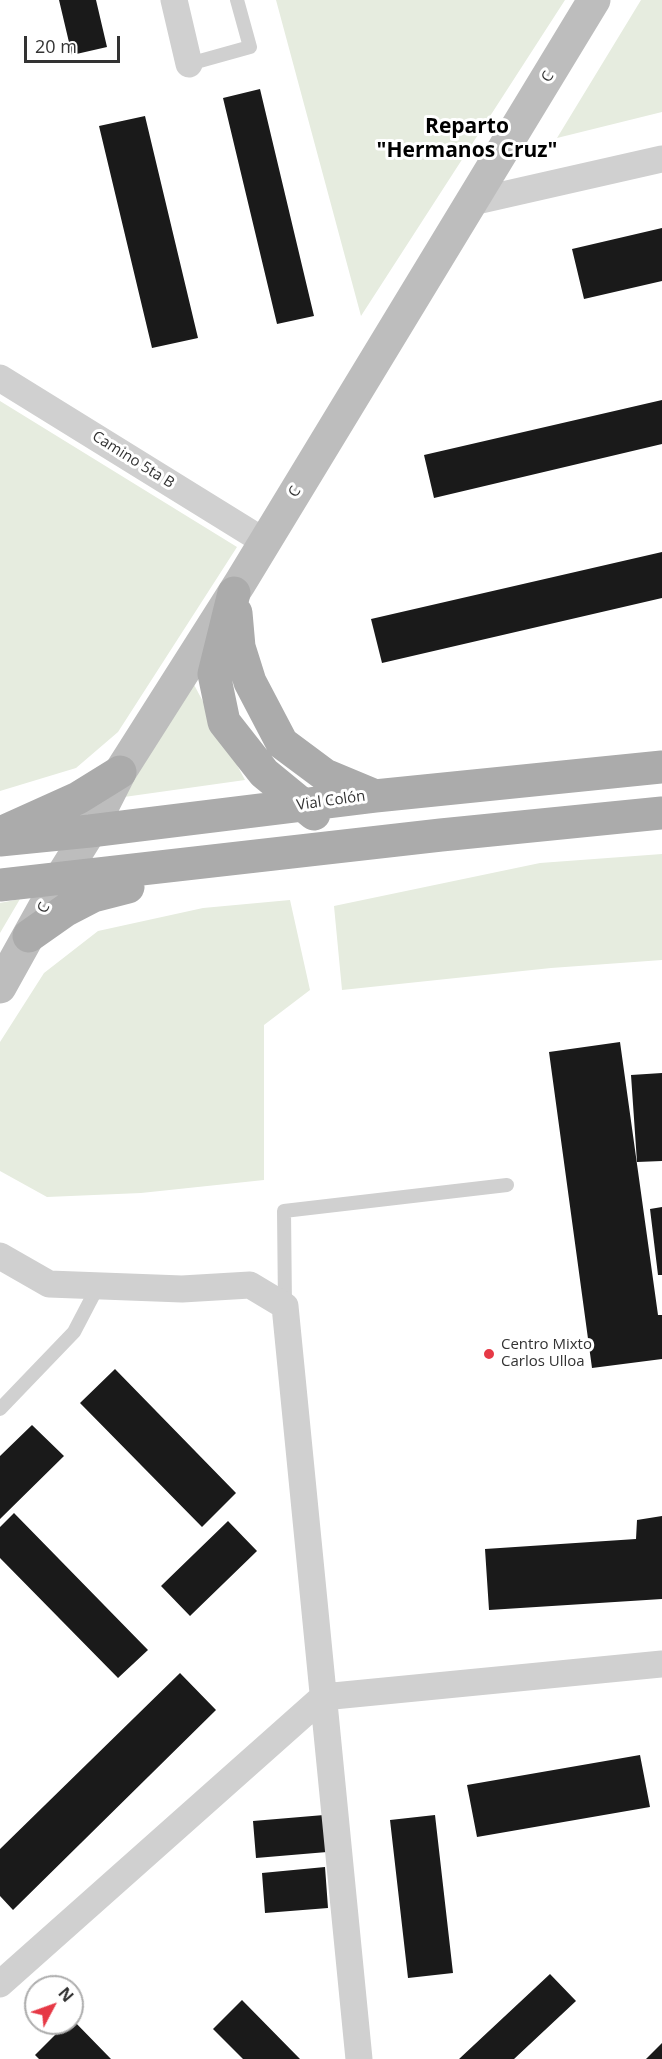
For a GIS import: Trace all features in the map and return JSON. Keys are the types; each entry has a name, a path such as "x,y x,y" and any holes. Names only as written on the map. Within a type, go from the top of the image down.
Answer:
{"main road":[{"path":"234,593 239,647 250,682 282,743 325,776 375,796"},
{"path":"234,593 214,674 224,722 264,773 348,845"},
{"name":"Vial Colón","path":"0,840 375,796 662,767"},
{"path":"0,832 78,798 120,771"},
{"path":"0,885 348,845 662,813"},
{"path":"29,936 66,910 93,896 232,859"}],"street":[{"path":"174,0 189,64"},
{"name":"C","path":"0,987 60,879 90,831 120,771 234,593 594,0"},
{"path":"472,202 662,159"},
{"name":"Camino 5ta B","path":"0,378 265,542"},
{"path":"0,1256 49,1284 182,1289 250,1285 285,1306 359,2059"},
{"path":"0,1984 323,1697 662,1664"}],"lane":[{"path":"189,64 250,47 237,0"},
{"path":"285,1306 284,1211 507,1185"},
{"path":"0,1408 74,1332 98,1286"}],"shaded area":[{"path":"276,0 565,0 361,316"},
{"path":"641,0 662,0 662,112 557,138"},
{"path":"0,401 237,547 118,732 76,768 0,791"},
{"path":"192,681 245,780 124,797"},
{"path":"662,854 662,960 551,968 342,990 334,906 540,863"},
{"path":"20,899 0,933 0,903"},
{"path":"290,900 310,990 264,1025 264,1180 141,1193 47,1197 0,1171 0,1042 44,973 98,931 203,908"}],"building":[{"path":"59,0 96,0 107,47 72,55"},
{"path":"260,89 314,316 277,324 223,98"},
{"path":"145,116 198,338 152,348 99,126"},
{"path":"662,228 662,281 584,299 572,249"},
{"path":"662,400 662,444 434,498 424,455"},
{"path":"662,552 662,598 382,663 371,619"},
{"path":"620,1042 658,1315 662,1315 662,1359 592,1368 549,1052"},
{"path":"662,1073 662,1161 637,1162 631,1075"},
{"path":"662,1207 662,1275 658,1275 650,1209"},
{"path":"115,1369 236,1493 202,1527 80,1403"},
{"path":"32,1425 64,1456 0,1519 0,1456"},
{"path":"14,1513 148,1650 118,1678 0,1558 0,1527"},
{"path":"662,1516 662,1599 489,1610 485,1549 636,1539 637,1520"},
{"path":"228,1521 257,1551 190,1616 161,1586"},
{"path":"180,1673 216,1710 13,1910 0,1896 0,1849"},
{"path":"640,1755 650,1807 477,1837 467,1785"},
{"path":"324,1815 327,1852 256,1858 253,1821"},
{"path":"435,1815 453,1973 408,1978 390,1820"},
{"path":"325,1867 328,1908 265,1913 262,1873"},
{"path":"550,1974 576,2001 514,2059 459,2059"},
{"path":"242,2000 300,2059 243,2059 213,2029"},
{"path":"84,2031 111,2059 39,2059 35,2055 55,2035 84,2035"},
{"path":"662,2043 662,2059 646,2059"}],"place":[{"name":"Centro Mixto Carlos Ulloa","path":"489,1354"}],"district":[{"name":"Reparto \"Hermanos Cruz\"","path":"467,139"}]}
